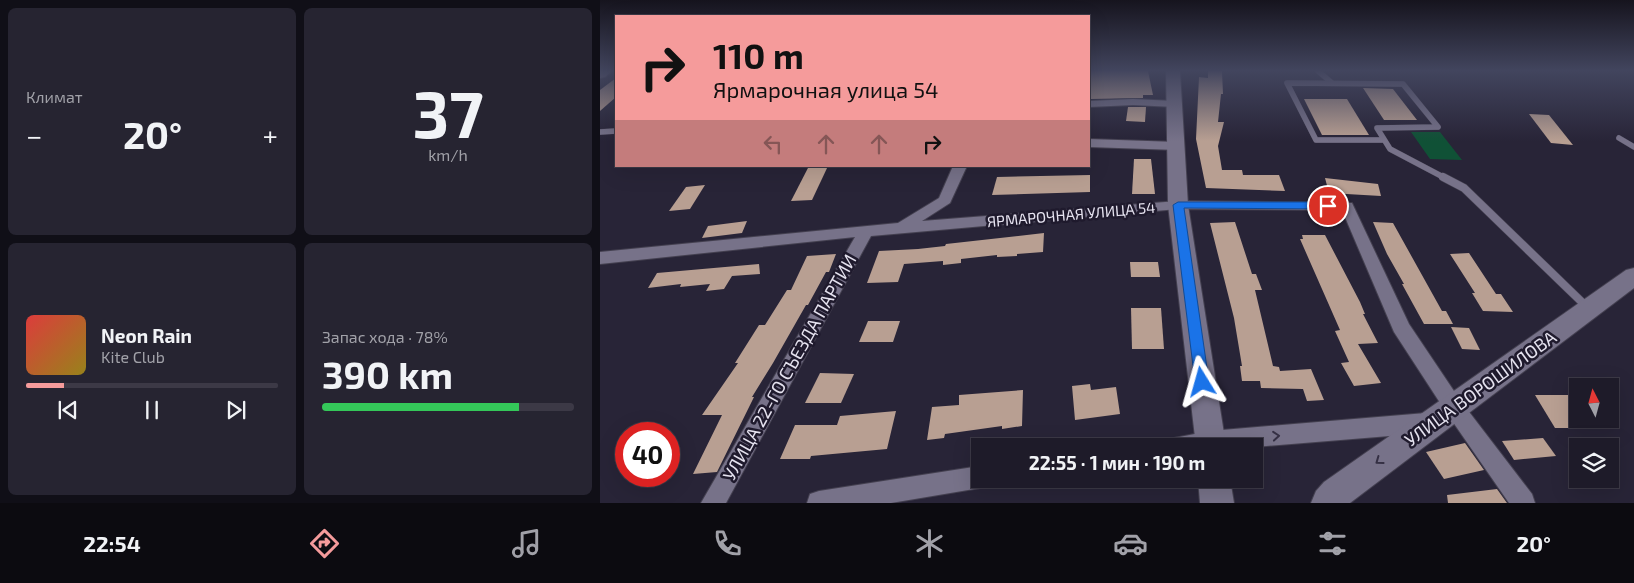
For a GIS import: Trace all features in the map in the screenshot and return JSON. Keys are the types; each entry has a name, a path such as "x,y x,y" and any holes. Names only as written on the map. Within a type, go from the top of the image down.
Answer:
{"street":[{"path":"1175,94 1178,205 1209,438"},
{"path":"1090,104 1133,102 1175,104"},
{"path":"1090,143 1177,146"},
{"path":"901,228 945,200 960,167"},
{"name":"ЯРМАРОЧНАЯ УЛИЦА 54","path":"600,258 901,228 1178,205 1347,206 1401,327 1443,414 1522,503"},
{"name":"УЛИЦА 22-ГО СЪЕЗДА ПАРТИИ","path":"713,503 866,232"},
{"name":"УЛИЦА ВОРОШИЛОВА","path":"1328,503 1336,493 1634,276"},
{"path":"1257,438 1443,414"},
{"path":"819,503 971,479"},
{"path":"1215,488 1217,503"}],"lane":[{"path":"1293,94 1316,140 1383,140"},
{"path":"1412,94 1438,127 1377,128 1390,149 1464,188 1588,308"},
{"path":"600,132 615,131"},
{"path":"1619,138 1634,147"}],"green space":[{"path":"1411,132 1440,132 1462,160 1430,159"}],"building":[{"path":"600,94 615,94 615,98 600,111"},
{"path":"1090,94 1153,94 1143,95 1143,98 1090,99"},
{"path":"1198,94 1221,94 1218,122 1224,122 1218,146 1222,170 1242,170 1243,175 1279,175 1285,191 1206,188 1196,139"},
{"path":"1367,94 1397,94 1417,120 1384,120"},
{"path":"1304,99 1347,99 1369,135 1322,135"},
{"path":"1128,107 1146,107 1145,122 1126,121"},
{"path":"1529,114 1549,115 1573,145 1551,143"},
{"path":"1134,159 1151,159 1155,194 1132,194"},
{"path":"808,167 828,167 812,200 791,201"},
{"path":"1090,175 1090,192 992,195 997,177"},
{"path":"1325,178 1378,184 1381,196 1329,193"},
{"path":"705,185 690,209 669,211 686,187"},
{"path":"747,221 742,233 702,238 708,226"},
{"path":"1235,222 1252,274 1256,274 1262,290 1255,290 1273,366 1279,367 1280,371 1311,369 1324,400 1307,401 1303,389 1261,388 1260,381 1242,381 1240,366 1242,366 1234,318 1210,223"},
{"path":"1373,222 1393,223 1442,311 1446,311 1453,324 1424,324 1387,254"},
{"path":"1044,233 1043,252 1017,254 1017,256 997,257 997,255 961,259 961,263 943,265 943,261 904,264 898,282 867,283 879,251 918,249"},
{"path":"1302,235 1325,235 1360,302 1365,314 1363,314 1378,343 1358,344 1381,383 1354,386 1341,363 1349,362 1335,331 1340,330 1300,239 1303,239"},
{"path":"1469,253 1496,294 1501,294 1513,312 1483,311 1472,293 1475,293 1450,254"},
{"path":"836,254 829,272 826,272 752,397 754,397 717,472 693,474 722,415 702,415 738,363 735,363 759,325 765,325 787,290 791,290 807,256"},
{"path":"1130,262 1158,262 1160,277 1131,277"},
{"path":"759,264 760,274 732,276 724,289 706,291 710,284 680,287 681,284 648,288 657,273"},
{"path":"1131,308 1161,308 1164,349 1132,349"},
{"path":"868,321 900,321 893,342 859,342"},
{"path":"1451,327 1469,328 1480,350 1462,349"},
{"path":"820,373 854,374 841,403 805,403"},
{"path":"1090,384 1091,390 1116,387 1120,414 1075,420 1072,386"},
{"path":"1023,390 1022,426 1002,429 1002,426 945,434 944,438 927,440 932,407 959,405 959,395"},
{"path":"1535,395 1569,395 1569,428 1555,428"},
{"path":"896,411 887,449 811,456 810,459 780,459 795,425 837,425 840,416"},
{"path":"1543,438 1556,456 1514,460 1502,441"},
{"path":"1465,443 1484,470 1444,479 1426,452"},
{"path":"1497,489 1507,503 1448,503 1447,495"}],"route":[{"path":"1202,382 1178,205 1328,206"}]}
